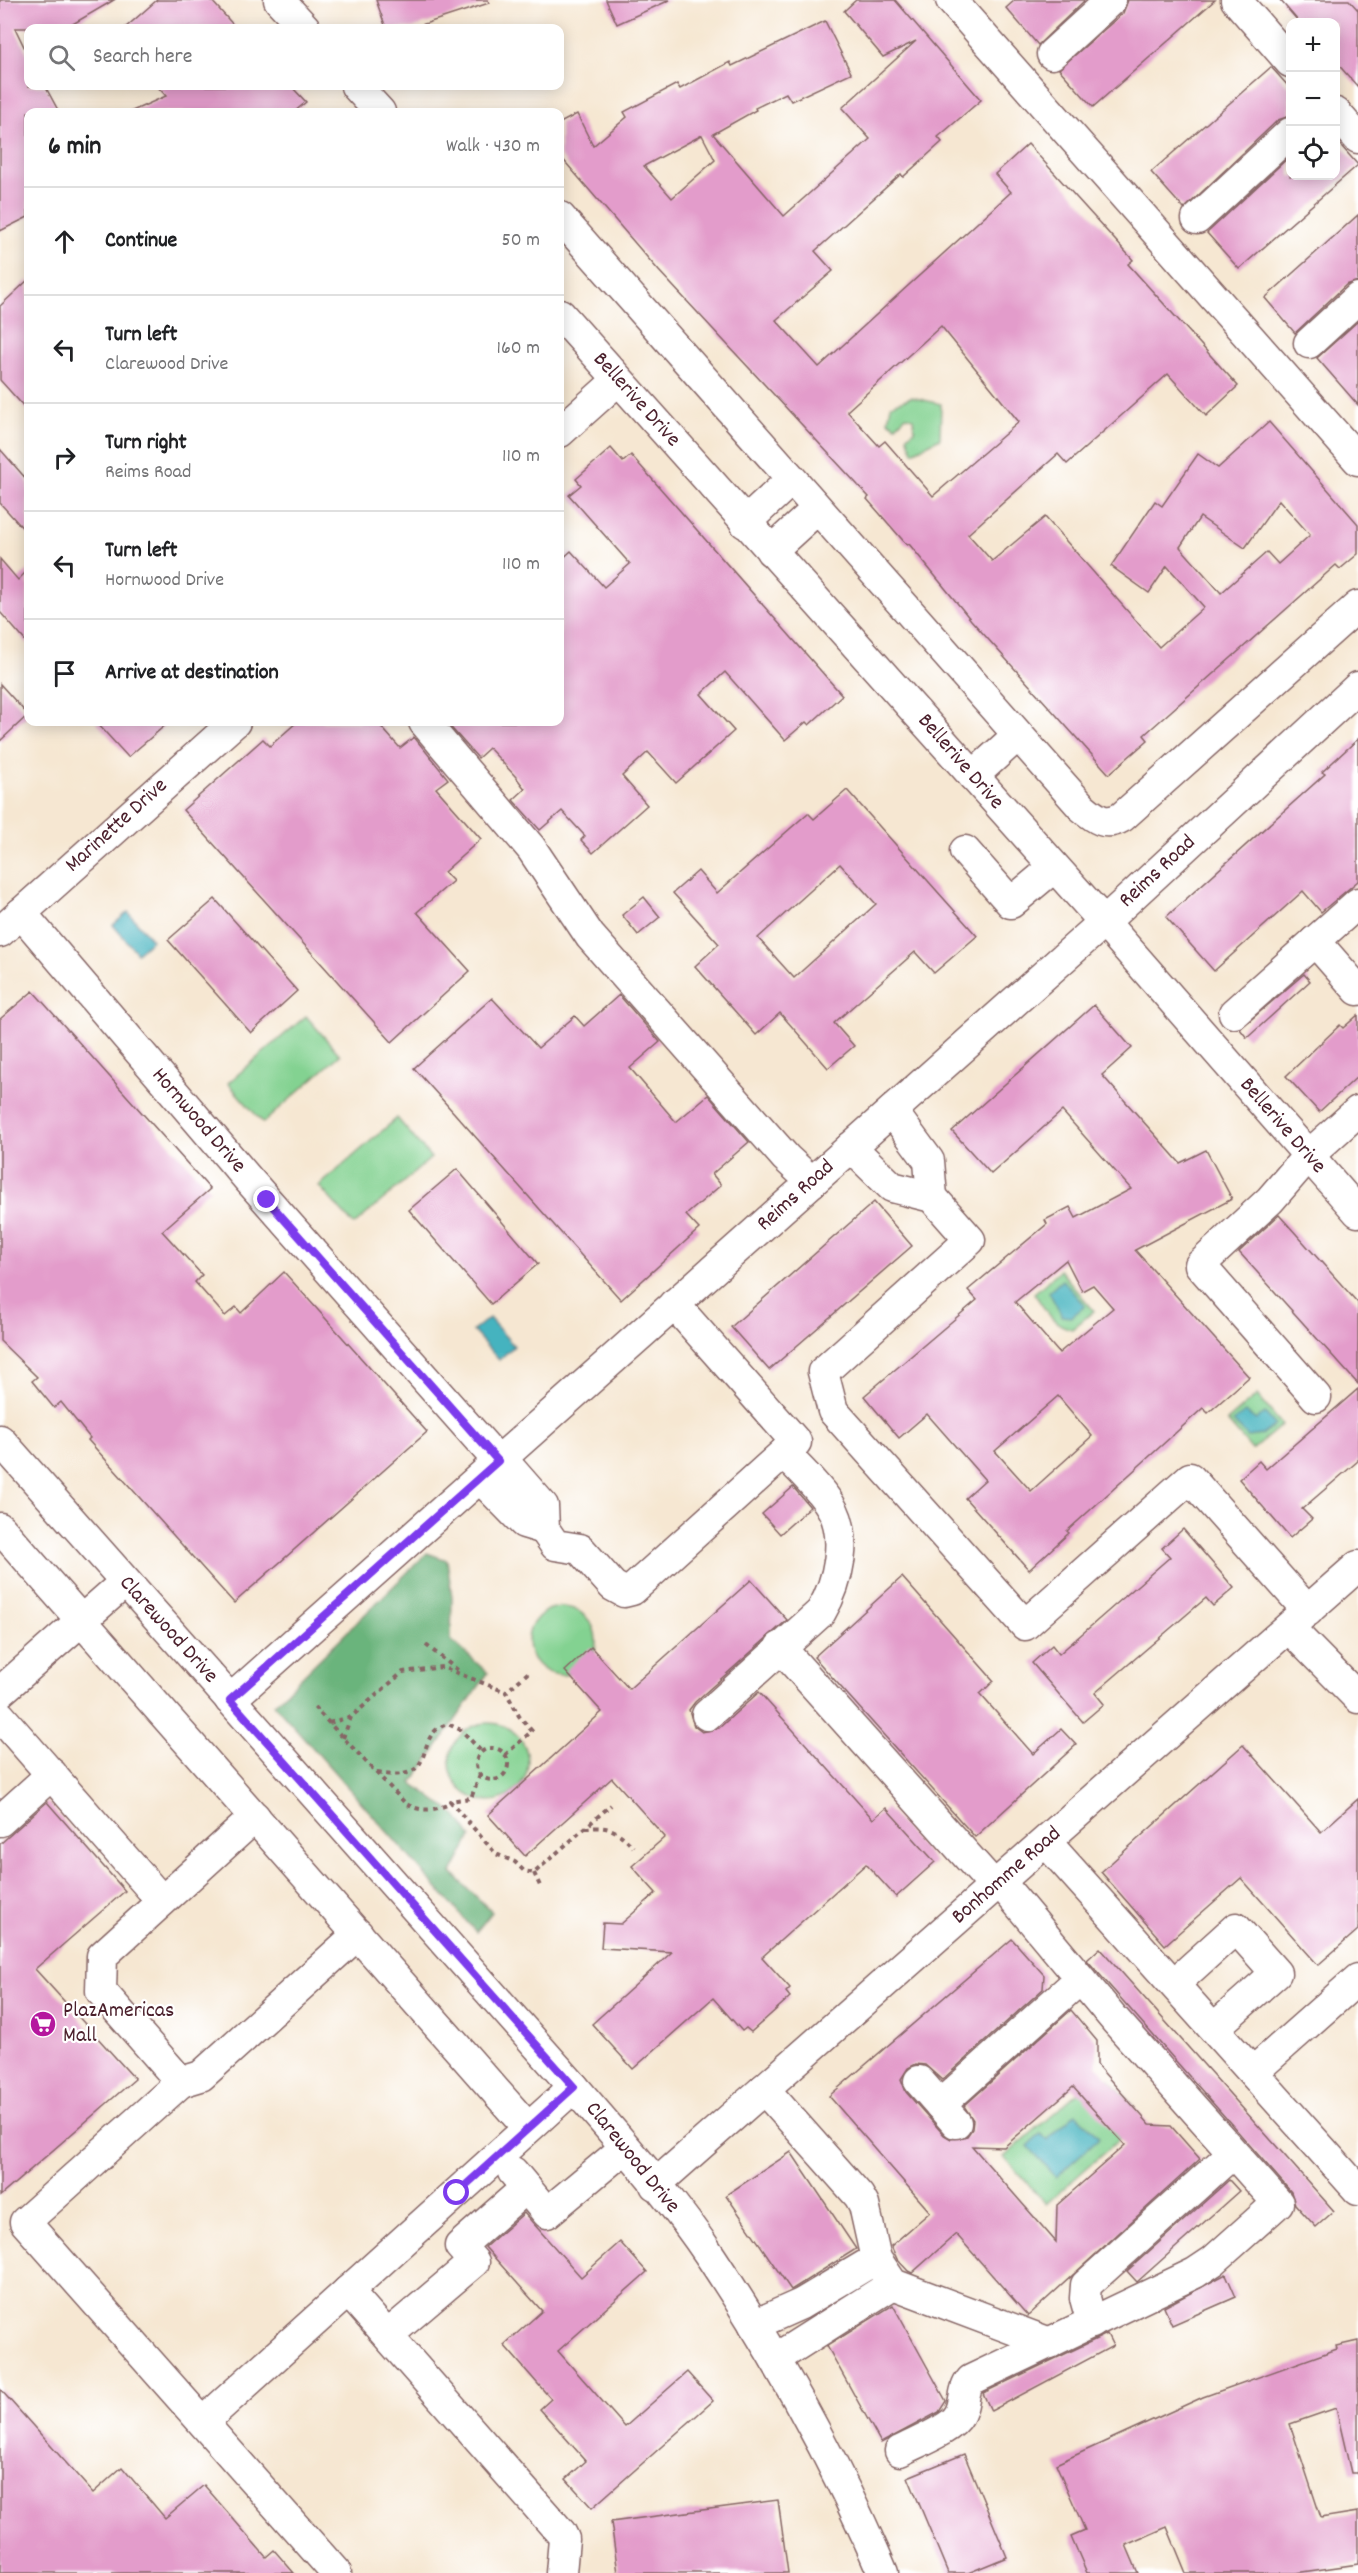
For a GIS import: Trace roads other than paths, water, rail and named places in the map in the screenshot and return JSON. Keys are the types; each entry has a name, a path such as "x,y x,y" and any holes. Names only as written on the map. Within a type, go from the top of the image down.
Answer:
{"street":[{"path":"279,0 301,24"},
{"path":"951,0 1358,460"},
{"path":"1052,54 1111,0"},
{"path":"1236,0 1286,57"},
{"path":"360,90 376,108"},
{"path":"1340,118 1358,138"},
{"path":"1197,219 1286,138"},
{"path":"564,222 1082,807 1098,819 1114,821 1358,606"},
{"path":"1309,343 1358,298"},
{"name":"Bellerive Drive","path":"564,319 1053,868 1104,922 1358,1212"},
{"path":"564,428 618,380"},
{"path":"746,523 791,480"},
{"path":"771,551 817,509"},
{"name":"Reims Road","path":"230,1700 1104,922 1358,687"},
{"name":"Marinette Drive","path":"10,922 230,726"},
{"path":"427,726 531,848 590,936 786,1158 812,1182"},
{"path":"973,776 1018,735"},
{"path":"965,851 1011,903 1053,868"},
{"path":"1205,1038 1358,903"},
{"name":"Hornwood Drive","path":"10,922 255,1186 493,1466 524,1522 544,1529 555,1545 580,1549 613,1586 624,1592 632,1590 784,1453"},
{"path":"1315,941 1358,990"},
{"path":"892,1111 929,1161 932,1197"},
{"path":"1316,1397 1200,1265 1270,1200 1308,1156 1358,1111"},
{"path":"851,1147 892,1187 932,1197 970,1240 823,1372 833,1411 1025,1625 1190,1478 1358,1698"},
{"path":"674,1304 796,1442 784,1453 831,1506 842,1547 831,1595 821,1612 707,1715"},
{"name":"Clarewood Drive","path":"0,1440 574,2087 655,2185 710,2256 775,2359 838,2472 883,2573"},
{"path":"0,1528 528,2128"},
{"name":"Bonhomme Road","path":"655,2185 1358,1566"},
{"path":"0,1692 125,1582"},
{"path":"780,1647 997,1884 1278,2203 1205,2267 971,2380 966,2386 959,2416 951,2424 900,2451"},
{"path":"0,1716 162,1901"},
{"path":"0,1821 52,1774"},
{"path":"181,2082 101,1991 102,1956 255,1817"},
{"path":"1046,1842 1358,2190"},
{"path":"1174,1984 1236,1928 1276,1973 1214,2028"},
{"path":"336,2573 25,2222 181,2082 201,2076 358,1934"},
{"path":"919,2081 948,2114 1080,1979"},
{"path":"1253,2072 1358,1980"},
{"path":"203,2422 574,2087"},
{"path":"764,2089 859,2196 864,2205 876,2259 892,2284 1050,2343"},
{"path":"499,2155 547,2213 626,2148"},
{"path":"1092,2323 1085,2298 1086,2285 1233,2152"},
{"path":"388,2335 474,2262 460,2246 526,2188"},
{"path":"754,2325 801,2304 876,2259"},
{"path":"775,2359 892,2284"},
{"path":"348,2291 561,2533 564,2539 561,2573"}],"water":[{"path":"128,912 152,940 137,953 113,925"},
{"path":"1062,1280 1085,1306 1071,1317 1062,1316 1049,1292"},
{"path":"489,1318 514,1346 499,1360 473,1331"},
{"path":"1245,1412 1256,1420 1265,1413 1275,1425 1262,1435 1248,1437 1233,1422"},
{"path":"1076,2113 1099,2138 1056,2177 1028,2146 1041,2134 1047,2140"}],"place":[{"name":"PlazAmericas Mall","path":"43,2024"}]}
